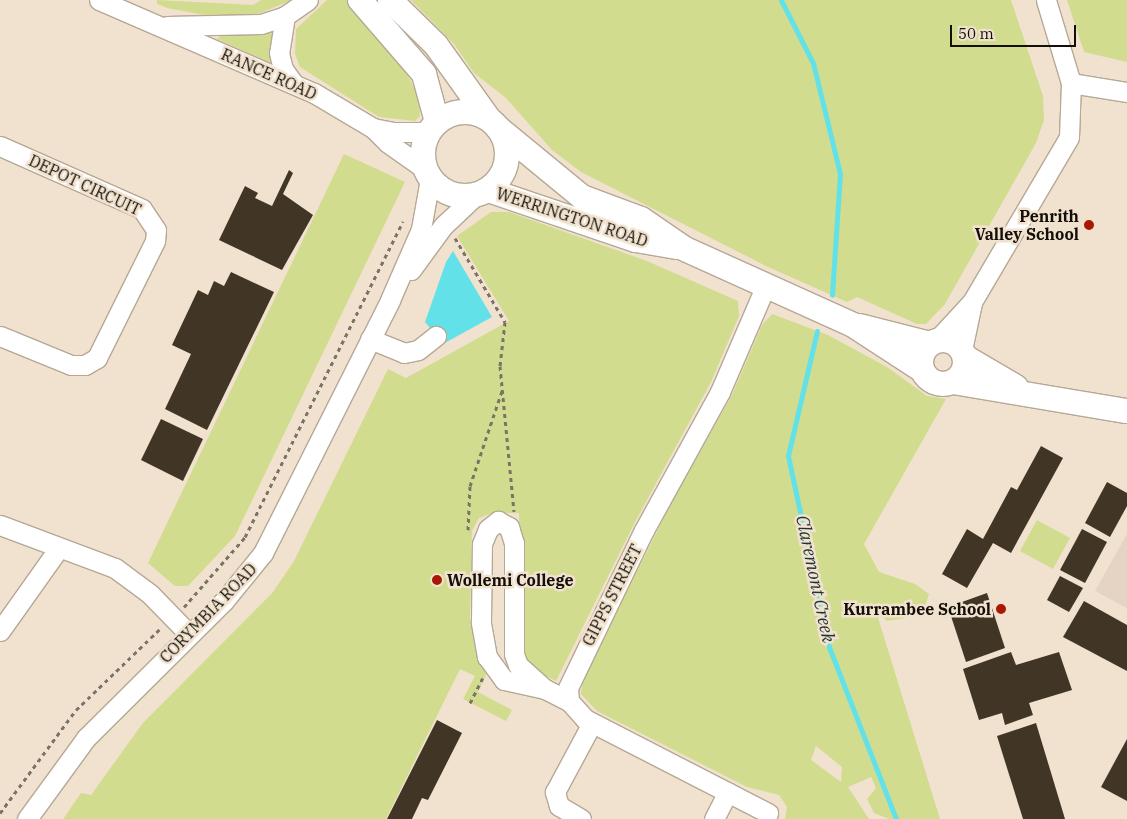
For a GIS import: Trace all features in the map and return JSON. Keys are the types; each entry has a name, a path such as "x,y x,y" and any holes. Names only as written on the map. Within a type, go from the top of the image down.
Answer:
{"main road":[{"path":"360,0 424,74 433,127"},
{"name":"WERRINGTON ROAD","path":"390,0 436,45 493,123 582,197 641,219 685,249 853,325 922,370"},
{"path":"462,112 493,123 505,140 506,161 498,180 481,193 447,193 427,174 423,144 433,127 462,112"},
{"name":"WERRINGTON ROAD","path":"481,193 636,240 685,249"},
{"name":"WERRINGTON ROAD","path":"853,325 933,342"},
{"path":"1021,391 963,354 951,341 933,342 921,356 922,370 931,382 952,382 1021,391 1066,404 1127,411"},
{"path":"952,382 963,372 963,354"}],"street":[{"name":"RANCE ROAD","path":"99,0 293,83 373,128 388,143 427,174"},
{"name":"RANCE ROAD","path":"160,26 239,26 286,16 308,0"},
{"path":"933,342 972,302 1069,137 1071,83 1046,0"},
{"path":"286,16 279,53 282,68 293,83"},
{"path":"1071,83 1127,92"},
{"name":"RANCE ROAD","path":"373,128 394,132 433,127"},
{"name":"DEPOT CIRCUIT","path":"0,146 142,209 156,230 155,241 97,358 85,365 71,365 0,336"},
{"name":"CORYMBIA ROAD","path":"27,819 86,738 245,578 263,553 390,300 421,229 427,174"},
{"name":"CORYMBIA ROAD","path":"390,300 430,243 481,193"},
{"name":"GIPPS STREET","path":"569,702 572,674 644,530 716,400 766,285"},
{"path":"963,354 972,302"},
{"path":"370,339 404,354 418,350 436,336"},
{"path":"545,689 504,680 487,657 481,622 482,544 488,529 498,521 509,527 514,543 514,654 518,665 545,689 569,702 575,711 592,723 768,813"},
{"path":"0,525 115,568 133,580 189,634"},
{"path":"0,631 58,548"},
{"path":"581,819 559,806 555,792 592,723"},
{"path":"714,819 728,792"}],"path":[{"path":"187,604 245,537 406,216"},
{"path":"453,235 505,322 500,366 514,511"},
{"path":"0,813 76,710 159,629"}],"shaded area":[{"path":"1127,534 1127,608 1095,591"}],"green space":[{"path":"157,0 253,5 261,0 292,0 253,16 209,16 167,8 157,4"},
{"path":"327,0 347,0 398,57 419,97 420,116 415,121 379,117 300,67 295,54 296,29"},
{"path":"411,0 1011,0 1043,96 1044,120 1036,143 945,304 926,324 917,324 857,297 847,302 766,266 581,172 552,150 506,98 474,73 454,44"},
{"path":"1067,0 1127,0 1127,62 1084,52"},
{"path":"274,29 276,65 217,39 221,34"},
{"path":"344,154 405,182 235,536 188,586 175,586 148,563"},
{"name":"Wollemi College","path":"491,212 509,212 647,261 738,301 739,316 711,382 634,524 556,681 533,669 520,656 519,513 492,513 479,518 472,531 470,619 486,675 478,692 512,710 506,721 463,699 475,676 460,669 386,819 63,819 81,793 91,795 143,723 273,592 294,561 388,369 406,378 509,321 457,236"},
{"path":"772,314 828,335 887,367 927,396 946,399 864,544 879,572 915,584 929,594 925,606 906,618 887,621 876,611 940,819 889,819 874,813 867,799 876,788 871,777 848,787 869,819 785,819 787,807 779,795 747,787 597,711 581,694 583,678 671,504 732,395 762,325","holes":["816,746 842,767 841,782 811,760"]},
{"path":"1037,520 1070,538 1053,569 1020,551"}],"water":[{"path":"453,251 492,317 443,344 425,322 446,262"}],"building":[{"path":"289,170 293,173 283,194 313,215 282,270 219,240 245,186 258,193 255,198 272,206"},
{"path":"231,272 274,292 207,430 165,409 191,354 172,345 198,290 208,295 214,281 224,286"},
{"path":"161,419 203,439 183,481 141,460"},
{"path":"1041,446 1063,458 1011,553 993,543 967,588 942,574 967,529 983,539 1011,487 1017,490"},
{"path":"1107,482 1127,493 1127,506 1110,537 1085,523"},
{"path":"1082,529 1107,542 1085,583 1060,570"},
{"path":"1060,576 1083,588 1069,612 1047,600"},
{"path":"987,593 1005,648 966,662 948,607"},
{"path":"1084,601 1127,625 1127,671 1063,637"},
{"path":"1011,652 1016,665 1059,652 1072,690 1029,703 1033,715 1005,725 1002,713 979,720 963,669"},
{"path":"437,720 462,733 428,800 422,798 412,819 387,819"},
{"path":"1036,723 1065,819 1023,819 997,736"},
{"path":"1127,739 1127,801 1101,787"}],"waterway":[{"name":"Claremont Creek","path":"781,0 813,63 840,174 832,295"},
{"name":"Claremont Creek","path":"817,331 788,456 829,647 896,819"}],"place":[{"name":"Penrith Valley School","path":"1089,225"},
{"name":"Wollemi College","path":"437,580"},
{"name":"Kurrambee School","path":"1001,609"}]}
